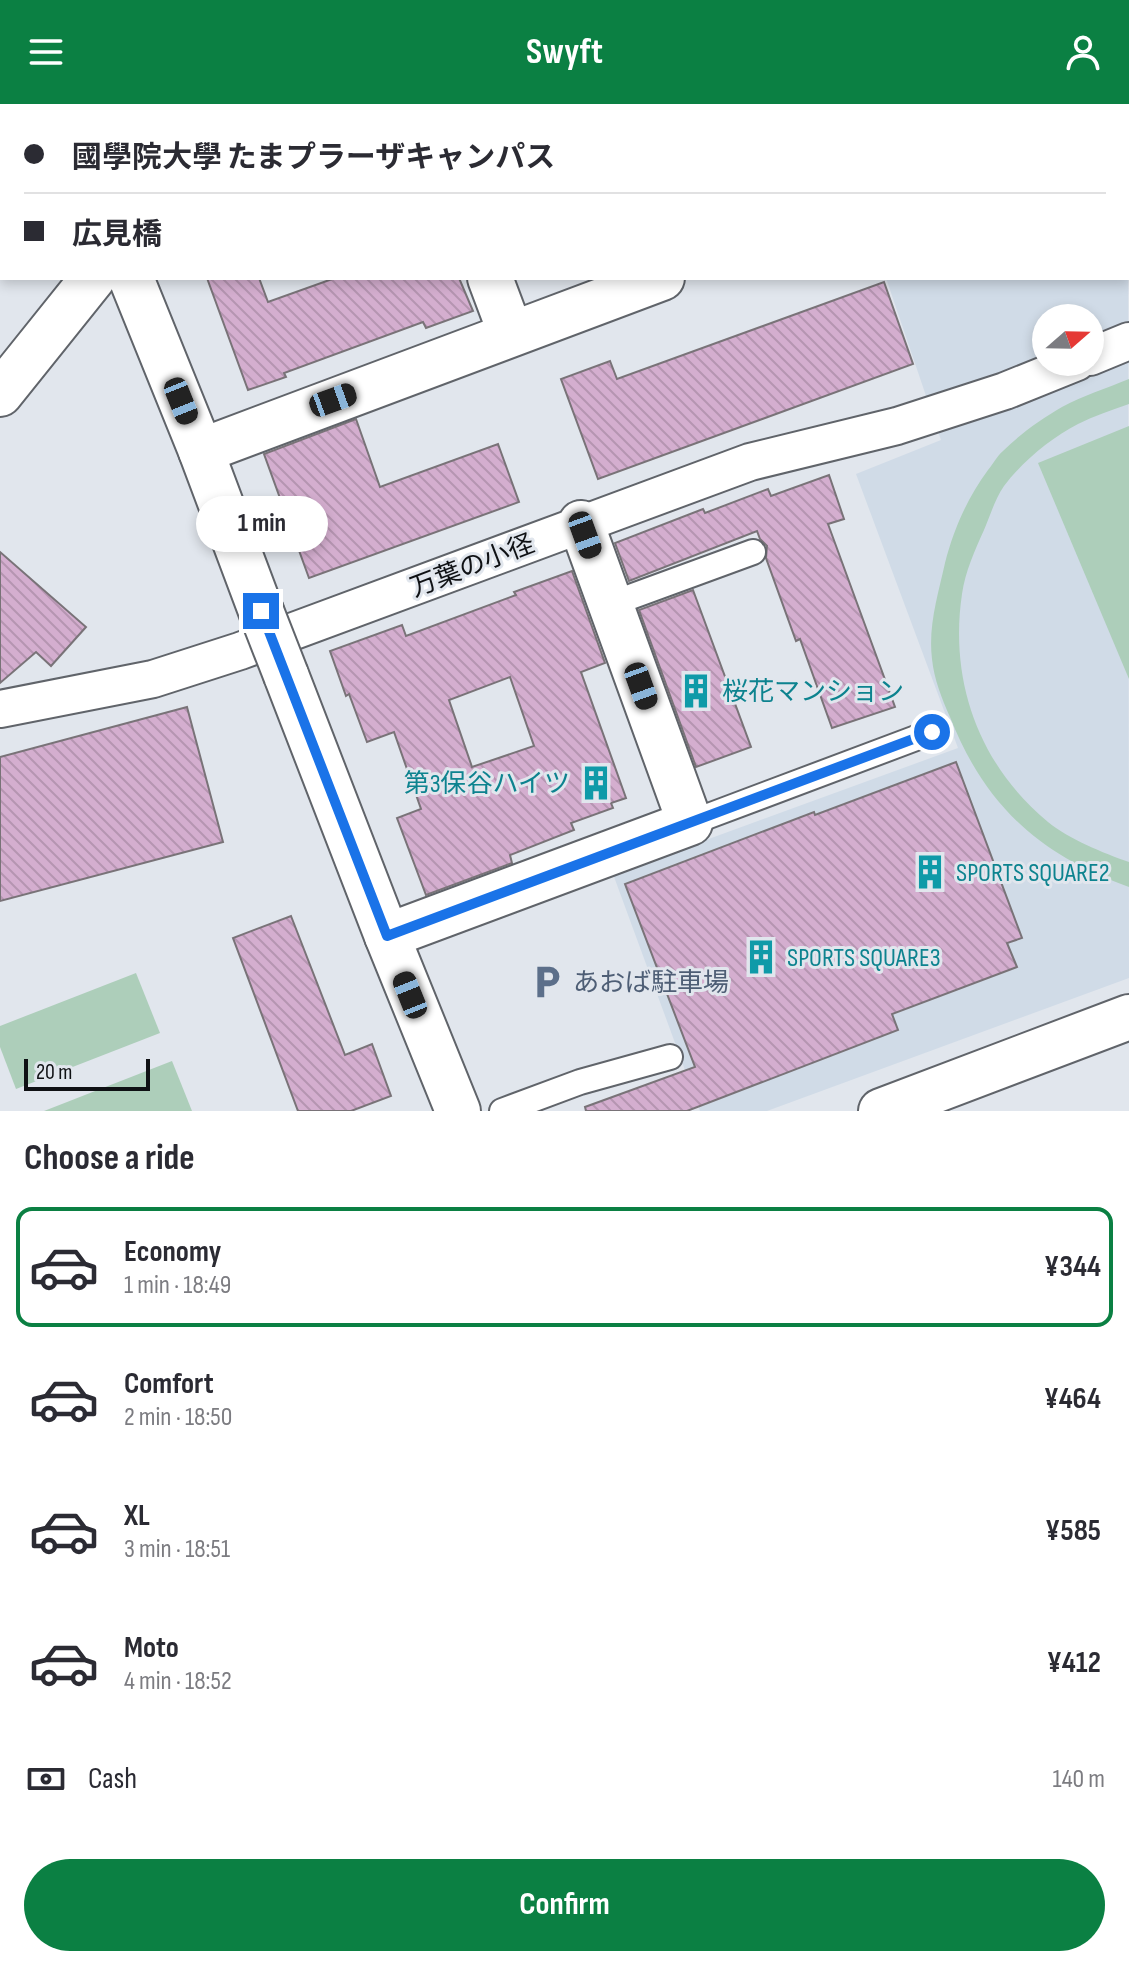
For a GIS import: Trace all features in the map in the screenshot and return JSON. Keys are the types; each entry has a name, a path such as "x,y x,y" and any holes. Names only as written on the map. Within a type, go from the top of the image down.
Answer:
{"street":[{"path":"0,394 91,280"},
{"path":"132,280 458,1111"},
{"path":"491,280 511,334"},
{"path":"201,451 657,280"},
{"path":"1104,351 1129,341"},
{"name":"万葉の小径","path":"0,709 153,679 297,631 750,462 897,426 1042,376"},
{"path":"387,936 690,823 581,523"},
{"path":"881,1111 1129,1017"}],"lane":[{"path":"611,604 753,552"},
{"path":"690,823 932,732"},
{"path":"502,1111 580,1082 670,1057"}],"shaded area":[{"path":"887,280 1128,280 1129,978 767,1111 700,1111 613,874 958,748 856,474 941,440"}],"green space":[{"path":"1129,379 1129,404 1084,421 1058,436 1029,459 1004,486 968,569 959,626 965,689 974,719 1004,775 1024,799 1056,828 1129,862 1129,887 1097,874 1042,843 1019,823 980,777 964,749 939,689 932,659 931,635 953,538 980,481 997,458 1023,433 1054,412"},
{"path":"1129,426 1129,679 1038,463"},
{"path":"136,973 160,1033 16,1089 0,1047 0,1026"},
{"path":"172,1061 192,1111 44,1111"}],"building":[{"path":"208,280 260,280 268,302 329,280 460,280 473,311 426,328 423,322 284,373 286,377 248,390"},
{"path":"884,282 913,364 598,479 561,379 610,361 617,379"},
{"path":"356,419 380,487 498,444 519,502 309,578 264,454"},
{"path":"829,475 844,519 828,524 895,707 832,728 766,558 767,546 757,531 629,581 615,543 703,509 705,513 768,489 771,496"},
{"path":"0,552 86,627 51,666 36,652 0,683"},
{"path":"572,571 605,663 581,672 626,798 611,803 613,808 571,823 574,830 510,855 512,863 426,895 397,818 421,809 394,732 367,742 330,651 402,625 406,636 516,595 514,592","holes":["510,677 534,746 472,767 449,700"]},
{"name":"桜花マンション","path":"693,590 751,747 696,767 639,610"},
{"path":"187,707 223,842 0,901 0,757"},
{"path":"956,762 1022,938 1007,943 1017,967 892,1014 898,1030 687,1111 586,1111 585,1107 695,1067 625,884"},
{"path":"291,916 345,1055 372,1044 391,1096 351,1111 298,1111 233,938"}],"place":[{"name":"桜花マンション","path":"696,691"},
{"name":"第3保谷ハイツ","path":"596,783"},
{"name":"SPORTS SQUARE2","path":"930,872"},
{"name":"SPORTS SQUARE3","path":"761,957"},
{"name":"あおば駐車場","path":"547,982"}],"route":[{"path":"261,611 387,936 932,732"}]}
